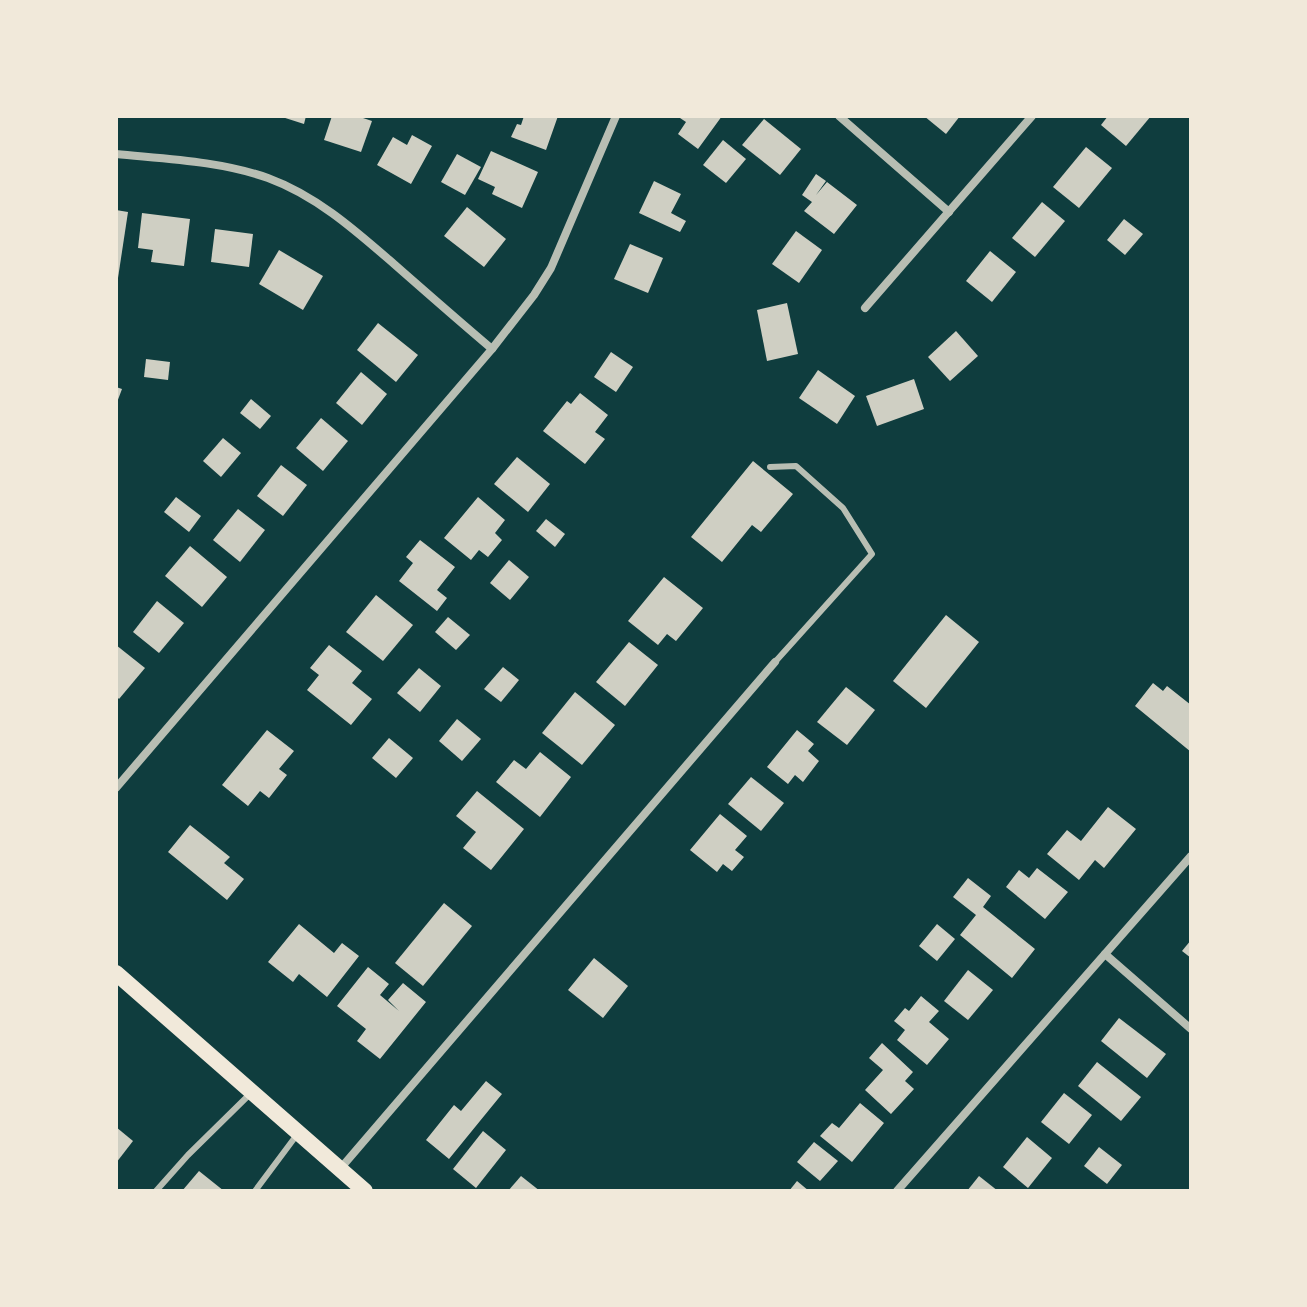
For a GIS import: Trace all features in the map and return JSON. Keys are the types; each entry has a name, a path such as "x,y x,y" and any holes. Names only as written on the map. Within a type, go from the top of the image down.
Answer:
{"main road":[{"path":"116,973 365,1191"}],"street":[{"path":"116,788 492,349 534,295 551,268 616,116"},
{"path":"839,116 949,212"},
{"path":"865,308 1032,116"},
{"path":"116,154 229,168 268,178 303,194 359,234 492,349"},
{"path":"340,1169 775,662"},
{"path":"897,1191 1191,856"},
{"path":"1105,954 1191,1029"}],"lane":[{"path":"770,467 796,466 843,508 872,554 775,662"},
{"path":"156,1191 252,1092"},
{"path":"255,1191 298,1133"}],"building":[{"path":"279,116 306,116 304,124"},
{"path":"332,116 357,116 372,121 361,152 324,140"},
{"path":"524,116 558,116 546,150 511,137"},
{"path":"722,116 698,149 678,134 686,122 680,118"},
{"path":"924,116 960,116 946,134"},
{"path":"1108,116 1151,116 1126,146 1101,125"},
{"path":"764,119 801,149 780,175 742,145"},
{"path":"412,135 432,146 411,184 377,165 393,137 407,145"},
{"path":"723,140 746,159 726,183 703,165"},
{"path":"1086,147 1112,168 1079,208 1053,187"},
{"path":"491,151 538,172 522,208 492,194 495,187 478,179"},
{"path":"457,154 481,167 465,195 441,182"},
{"path":"816,174 826,181 816,195 827,182 857,205 834,234 804,211 812,202 802,195"},
{"path":"654,181 681,194 671,213 686,221 680,232 639,213"},
{"path":"1042,202 1065,221 1035,257 1012,238"},
{"path":"467,207 506,239 484,267 444,236"},
{"path":"116,210 128,212 118,278 116,278"},
{"path":"142,213 190,219 184,266 151,262 153,250 138,248"},
{"path":"1124,219 1143,234 1125,255 1107,240"},
{"path":"215,229 253,234 249,267 211,262"},
{"path":"796,231 822,250 799,283 772,264"},
{"path":"630,244 663,258 648,293 614,279"},
{"path":"279,250 323,276 303,310 259,284"},
{"path":"990,251 1016,272 992,302 966,281"},
{"path":"787,303 798,354 767,361 757,310"},
{"path":"378,323 418,355 396,382 357,350"},
{"path":"956,331 978,356 950,381 928,357"},
{"path":"611,352 633,367 616,392 594,377"},
{"path":"146,359 170,362 168,380 144,377"},
{"path":"818,370 855,396 837,424 799,398"},
{"path":"361,372 387,394 362,425 336,403"},
{"path":"914,379 924,409 877,426 866,396"},
{"path":"116,387 122,389 116,405"},
{"path":"580,393 608,415 595,432 605,439 585,464 543,431 567,401 571,404"},
{"path":"251,399 271,416 260,429 240,413"},
{"path":"321,418 348,441 323,471 296,448"},
{"path":"223,438 241,453 221,477 203,461"},
{"path":"517,457 550,484 528,512 494,484"},
{"path":"753,461 793,494 761,532 752,525 722,562 691,537"},
{"path":"281,465 307,485 283,516 257,496"},
{"path":"176,497 201,516 189,532 164,512"},
{"path":"478,497 505,520 495,533 502,540 488,557 479,550 471,560 444,538"},
{"path":"238,509 265,530 240,562 213,540"},
{"path":"546,519 565,534 555,547 536,531"},
{"path":"420,540 455,567 437,590 447,598 437,611 399,581 413,563 406,557"},
{"path":"190,546 227,577 202,607 165,576"},
{"path":"509,560 529,577 510,600 490,583"},
{"path":"664,577 703,608 676,641 667,634 658,645 628,621"},
{"path":"376,595 413,625 383,661 346,632"},
{"path":"157,601 184,623 159,653 133,632"},
{"path":"946,615 979,642 926,708 893,681"},
{"path":"448,617 470,635 456,650 435,632"},
{"path":"629,642 658,665 625,706 596,682"},
{"path":"116,645 145,668 119,699 116,696"},
{"path":"329,645 362,671 352,683 372,699 351,725 307,690 319,675 310,668"},
{"path":"503,667 519,680 501,702 484,689"},
{"path":"419,668 441,686 420,712 397,693"},
{"path":"1153,683 1163,691 1167,686 1191,705 1191,752 1135,706"},
{"path":"846,687 875,710 847,745 817,722"},
{"path":"575,692 615,725 582,765 542,733"},
{"path":"457,719 481,739 462,761 439,741"},
{"path":"267,730 294,751 279,769 287,775 269,798 260,791 248,806 222,785"},
{"path":"797,730 814,744 808,751 819,761 803,782 795,775 788,784 767,767"},
{"path":"389,738 413,758 396,778 372,758"},
{"path":"540,752 571,777 540,817 496,782 514,760 526,769"},
{"path":"751,777 784,803 761,831 728,804"},
{"path":"477,791 524,829 491,870 463,848 476,832 456,816"},
{"path":"1108,807 1136,829 1104,868 1095,860 1079,880 1047,854 1067,830 1081,841"},
{"path":"720,814 747,836 735,850 744,857 732,871 723,864 717,872 690,850"},
{"path":"190,825 230,857 224,863 244,879 227,900 168,852"},
{"path":"1037,868 1068,892 1045,919 1006,887 1019,870 1029,878"},
{"path":"968,878 991,896 983,907 1035,949 1012,978 960,935 976,915 953,897"},
{"path":"444,903 472,926 423,986 395,963"},
{"path":"299,924 334,953 342,943 359,956 327,997 299,974 293,982 268,962"},
{"path":"937,924 955,939 937,961 919,946"},
{"path":"1191,940 1191,958 1182,951"},
{"path":"594,958 628,986 603,1018 568,990"},
{"path":"368,967 389,984 380,995 399,1011 388,1000 403,983 426,1002 380,1059 357,1041 366,1029 337,1006"},
{"path":"968,970 993,990 968,1020 944,1001"},
{"path":"921,996 939,1011 929,1022 949,1039 927,1065 897,1040 905,1030 894,1021 905,1008 909,1011"},
{"path":"1119,1018 1166,1054 1147,1078 1101,1041"},
{"path":"882,1043 913,1072 905,1081 914,1089 891,1114 865,1090 883,1070 869,1058"},
{"path":"1097,1062 1141,1097 1121,1121 1078,1086"},
{"path":"486,1081 502,1094 449,1159 426,1140 454,1105 461,1111"},
{"path":"1064,1093 1092,1115 1069,1144 1041,1122"},
{"path":"860,1103 884,1123 852,1162 820,1136 832,1123 839,1128"},
{"path":"116,1127 133,1141 116,1163"},
{"path":"483,1131 506,1150 476,1188 453,1169"},
{"path":"1027,1137 1052,1158 1028,1188 1003,1167"},
{"path":"814,1142 838,1161 820,1181 797,1162"},
{"path":"1099,1147 1122,1165 1107,1184 1084,1166"},
{"path":"199,1171 224,1191 182,1191"},
{"path":"521,1176 540,1191 508,1191"},
{"path":"979,1176 998,1191 967,1191"},
{"path":"797,1181 809,1191 789,1191"}]}
